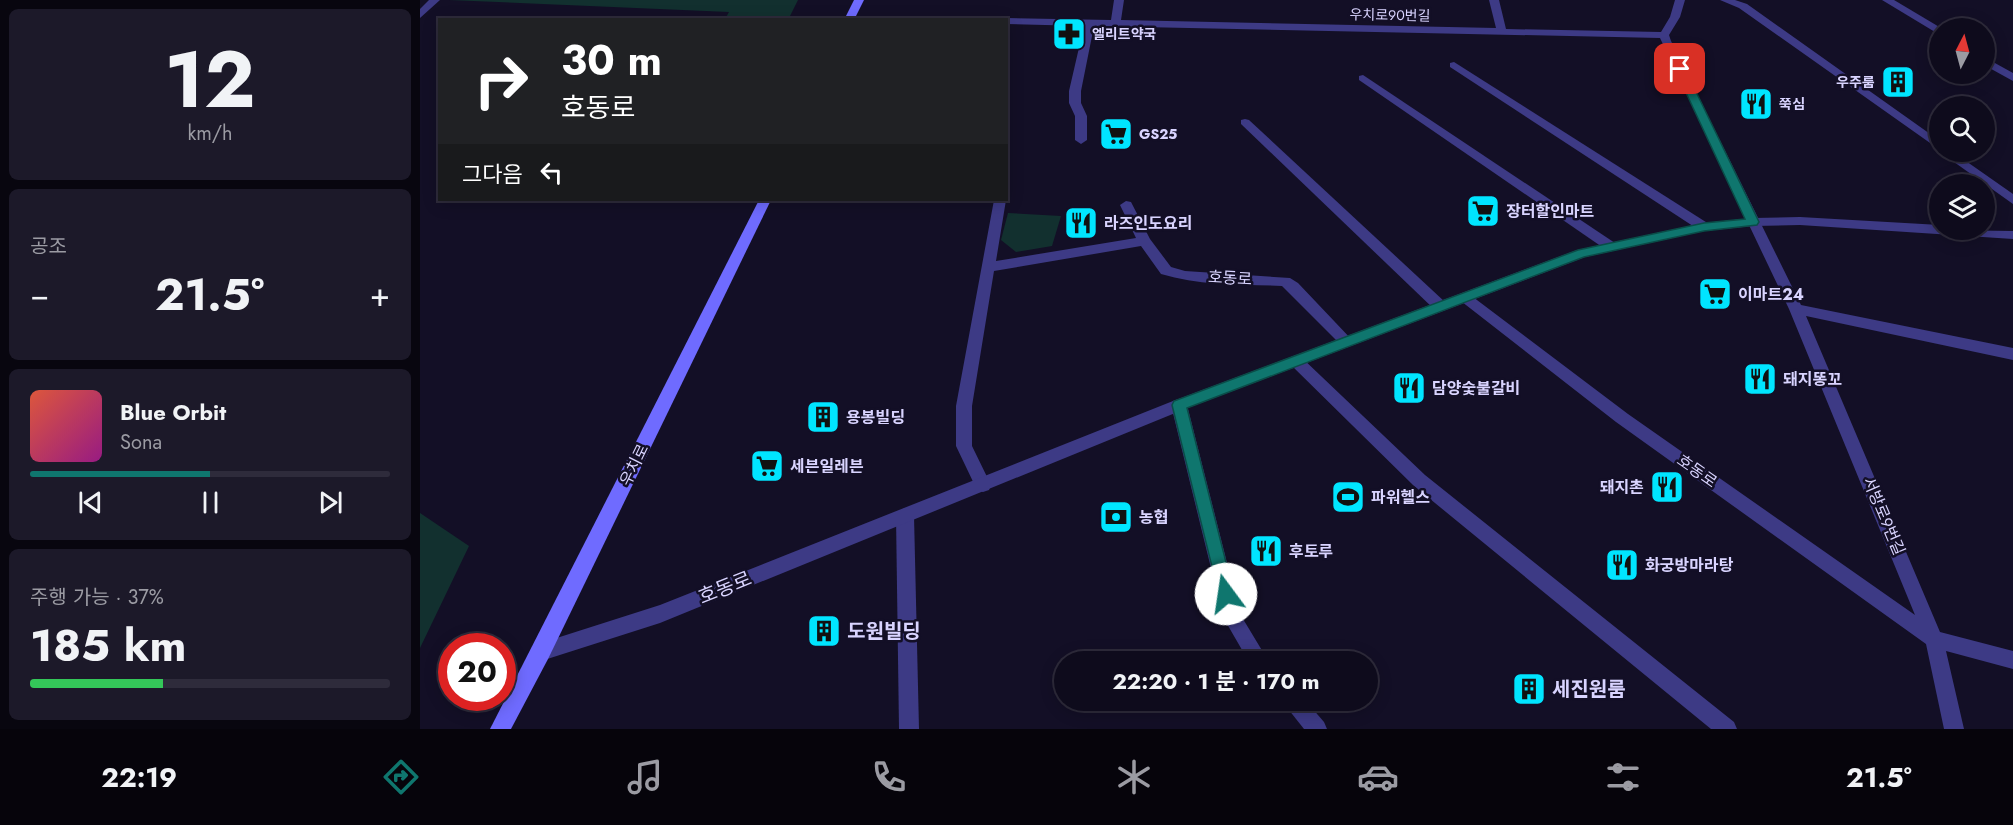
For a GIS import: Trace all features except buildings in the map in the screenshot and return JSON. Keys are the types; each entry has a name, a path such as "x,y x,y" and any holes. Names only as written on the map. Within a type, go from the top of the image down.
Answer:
{"main road":[{"path":"850,18 859,0"},
{"name":"우치로","path":"500,729 541,652 765,201"}],"street":[{"path":"420,15 435,0"},
{"path":"1115,24 1119,0"},
{"path":"1494,0 1502,33"},
{"path":"1665,35 1675,17 1680,0"},
{"path":"1725,0 1743,6 1929,139"},
{"path":"1887,0 1929,25"},
{"name":"우치로90번길","path":"1008,21 1665,35"},
{"path":"1081,140 1081,116 1075,103 1075,91 1090,23"},
{"name":"서방로9번길","path":"1665,35 1796,309 1934,639 1954,729"},
{"path":"1454,65 1704,227"},
{"path":"1995,67 2013,78"},
{"path":"1363,78 1610,246"},
{"path":"1245,122 1440,306"},
{"path":"1960,162 2013,200"},
{"path":"983,485 964,446 964,406 1000,201"},
{"name":"호동로","path":"1126,205 1144,241 1166,272 1185,276 1286,281 1346,341"},
{"name":"호동로","path":"541,652 660,614 1179,405 1582,253 1704,227 1753,222 1800,221 1929,228"},
{"name":"호동로","path":"1995,234 2013,235"},
{"path":"988,267 1144,241"},
{"name":"호동로","path":"1464,298 1622,418 1934,639"},
{"path":"1796,309 2013,354"},
{"path":"1296,361 1419,480 1727,729"},
{"path":"1179,405 1232,617 1253,651"},
{"path":"905,516 909,729"},
{"path":"1934,639 2013,660"},
{"path":"1301,711 1317,729"}],"green space":[{"path":"449,0 798,0 789,18 726,18 729,12"},
{"path":"1008,213 1061,216 1052,246 1016,252 1001,240"},
{"path":"420,513 469,546 420,648"}],"place":[{"name":"엘리트약국","path":"1069,34"},
{"name":"우주룸","path":"1898,82"},
{"name":"쭉심","path":"1756,104"},
{"name":"GS25","path":"1116,134"},
{"name":"장터할인마트","path":"1483,211"},
{"name":"라즈인도요리","path":"1081,223"},
{"name":"이마트24","path":"1715,294"},
{"name":"돼지똥꼬","path":"1760,379"},
{"name":"담양숯불갈비","path":"1409,388"},
{"name":"용봉빌딩","path":"823,417"},
{"name":"세븐일레븐","path":"767,466"},
{"name":"돼지촌","path":"1667,487"},
{"name":"파워헬스","path":"1348,497"},
{"name":"농협","path":"1116,517"},
{"name":"후토루","path":"1266,551"},
{"name":"화궁방마라탕","path":"1622,565"},
{"name":"도원빌딩","path":"824,631"},
{"name":"세진원룸","path":"1529,689"}],"route":[{"path":"1226,594 1179,405 1582,253 1704,227 1753,222 1680,69"}]}
